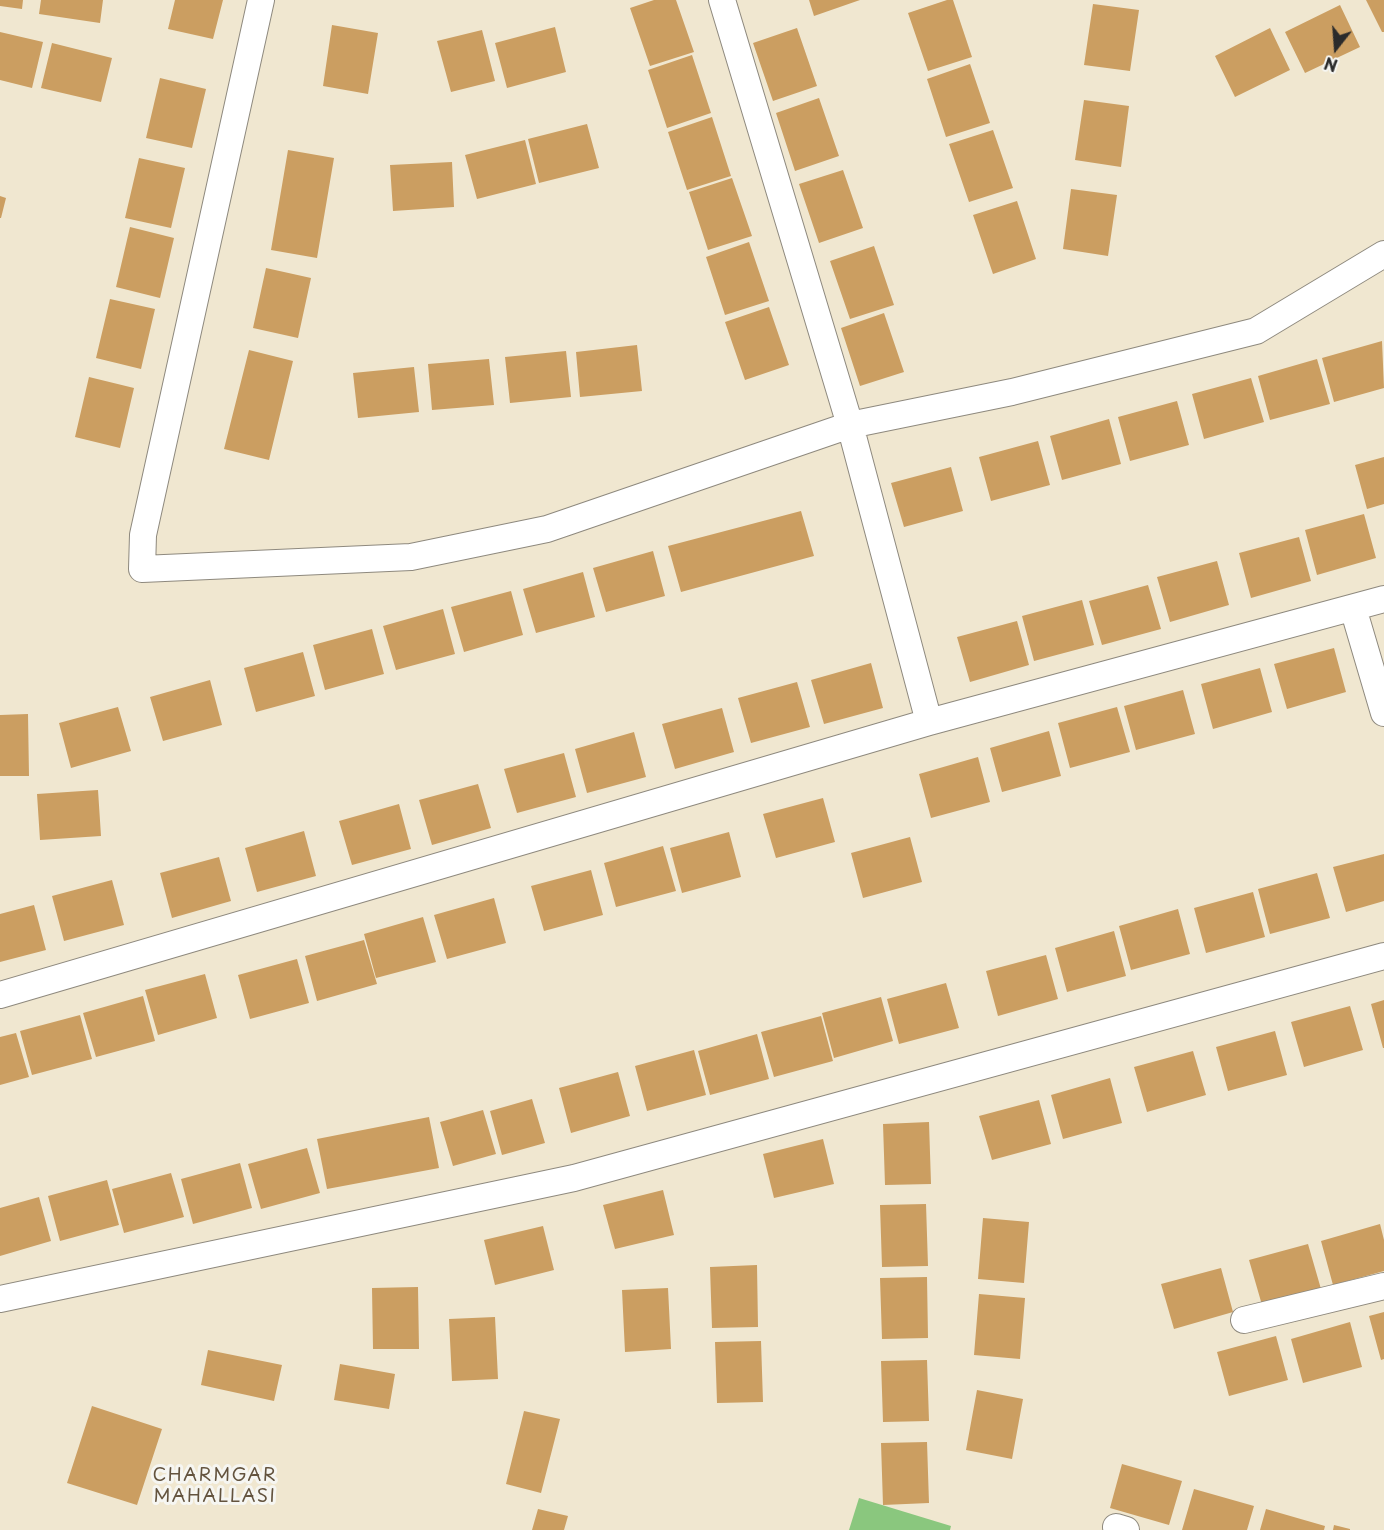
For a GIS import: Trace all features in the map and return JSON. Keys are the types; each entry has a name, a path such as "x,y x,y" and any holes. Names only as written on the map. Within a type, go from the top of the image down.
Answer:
{"street":[{"path":"261,0 143,535 142,569 423,555 547,529 850,425 1012,392 1256,331 1384,254"},
{"path":"722,0 850,425 929,722"},
{"path":"0,995 929,722 1384,599"},
{"path":"1353,608 1384,713"},
{"path":"0,1299 574,1178 1384,956"},
{"path":"1244,1320 1384,1286"}],"green space":[{"path":"859,1498 951,1526 950,1530 849,1530"}],"building":[{"path":"0,0 23,0 22,9 0,6"},
{"path":"41,0 103,0 100,23 39,14"},
{"path":"175,0 223,0 213,39 168,29"},
{"path":"654,0 676,0 694,52 650,66 630,8"},
{"path":"809,0 860,0 814,16"},
{"path":"953,0 972,57 928,71 908,13"},
{"path":"1366,0 1384,0 1384,32 1382,32"},
{"path":"1093,4 1139,10 1130,71 1084,65"},
{"path":"1340,5 1360,47 1305,73 1285,32"},
{"path":"332,25 378,33 368,94 323,86"},
{"path":"555,27 566,72 507,88 495,43"},
{"path":"797,28 817,86 773,101 753,43"},
{"path":"1270,28 1290,70 1235,97 1215,56"},
{"path":"482,30 495,81 451,92 437,41"},
{"path":"0,32 43,42 32,88 0,80"},
{"path":"52,43 112,58 101,102 41,88"},
{"path":"692,55 711,113 667,128 648,70"},
{"path":"970,64 990,123 946,137 927,79"},
{"path":"160,78 206,89 192,148 146,138"},
{"path":"819,98 839,156 795,171 776,113"},
{"path":"1084,100 1129,106 1121,167 1075,160"},
{"path":"712,117 731,176 687,190 668,132"},
{"path":"587,124 599,168 539,183 528,139"},
{"path":"993,130 1013,188 969,202 949,144"},
{"path":"525,140 536,184 477,199 465,155"},
{"path":"288,150 334,158 317,258 271,250"},
{"path":"139,158 185,168 171,228 125,218"},
{"path":"452,162 454,207 393,211 390,165"},
{"path":"843,170 863,228 819,243 799,184"},
{"path":"732,178 752,236 708,250 689,192"},
{"path":"1071,189 1117,195 1108,256 1063,249"},
{"path":"0,196 6,198 1,218 0,218"},
{"path":"1017,201 1036,259 993,274 973,215"},
{"path":"130,227 174,238 160,298 116,287"},
{"path":"749,242 769,301 725,315 706,257"},
{"path":"874,246 894,305 850,319 830,261"},
{"path":"266,268 311,278 298,338 253,328"},
{"path":"110,299 155,309 141,369 96,358"},
{"path":"769,307 789,365 745,380 725,322"},
{"path":"884,313 904,372 860,386 841,328"},
{"path":"1382,341 1384,388 1334,402 1322,358"},
{"path":"637,345 642,391 580,397 576,352"},
{"path":"249,350 293,361 269,460 224,449"},
{"path":"566,351 571,397 510,403 505,357"},
{"path":"489,359 494,405 432,410 428,364"},
{"path":"1317,359 1330,404 1270,420 1258,376"},
{"path":"414,367 419,412 358,418 353,373"},
{"path":"89,377 134,388 120,448 75,437"},
{"path":"1251,378 1264,422 1204,439 1192,394"},
{"path":"1177,401 1189,445 1130,461 1118,417"},
{"path":"1109,419 1121,464 1062,480 1050,436"},
{"path":"1038,441 1050,485 991,501 979,457"},
{"path":"1384,457 1384,504 1367,509 1355,465"},
{"path":"951,467 963,511 904,527 891,483"},
{"path":"801,511 814,556 681,592 668,546"},
{"path":"1364,514 1376,558 1317,575 1305,530"},
{"path":"1299,537 1311,581 1251,598 1239,553"},
{"path":"653,551 665,596 606,612 593,568"},
{"path":"1217,561 1229,605 1170,622 1157,577"},
{"path":"583,572 595,617 536,633 523,589"},
{"path":"1148,585 1161,629 1102,645 1089,601"},
{"path":"511,591 523,635 464,652 451,607"},
{"path":"1082,600 1094,645 1034,661 1022,616"},
{"path":"443,609 455,654 396,670 383,626"},
{"path":"1017,621 1029,665 970,682 957,637"},
{"path":"372,629 384,674 325,690 313,645"},
{"path":"1334,648 1346,692 1287,709 1274,664"},
{"path":"303,652 315,696 256,712 244,668"},
{"path":"871,663 883,708 824,724 811,680"},
{"path":"1260,668 1272,712 1213,729 1201,684"},
{"path":"210,680 222,725 163,741 150,697"},
{"path":"797,682 810,727 751,743 738,698"},
{"path":"1183,690 1195,734 1136,750 1124,706"},
{"path":"118,707 131,751 71,768 59,723"},
{"path":"1117,707 1130,752 1070,768 1058,723"},
{"path":"722,708 734,752 675,769 662,724"},
{"path":"28,714 29,776 0,776 0,715"},
{"path":"1049,731 1061,776 1002,792 990,748"},
{"path":"634,732 646,777 587,793 575,749"},
{"path":"564,753 576,797 517,813 504,769"},
{"path":"978,757 990,802 931,818 919,774"},
{"path":"478,784 491,828 432,845 419,800"},
{"path":"98,790 101,836 40,840 37,794"},
{"path":"823,798 835,842 776,858 763,814"},
{"path":"399,804 411,849 352,865 339,821"},
{"path":"304,831 316,876 257,892 245,848"},
{"path":"729,832 741,877 682,893 670,848"},
{"path":"910,837 922,882 863,898 851,853"},
{"path":"663,846 676,891 616,907 604,863"},
{"path":"1384,854 1384,901 1346,912 1333,867"},
{"path":"219,857 231,901 172,918 160,873"},
{"path":"591,870 603,915 544,931 531,886"},
{"path":"1317,873 1330,918 1270,934 1258,889"},
{"path":"112,880 124,925 64,941 52,896"},
{"path":"1253,892 1265,937 1206,953 1194,908"},
{"path":"494,898 506,943 447,959 434,915"},
{"path":"34,905 46,950 0,962 0,914"},
{"path":"1178,909 1190,954 1131,970 1119,926"},
{"path":"423,917 436,962 376,978 364,934"},
{"path":"1114,931 1126,976 1067,992 1055,948"},
{"path":"364,940 377,984 317,1001 305,956"},
{"path":"1046,955 1058,999 998,1016 986,971"},
{"path":"297,959 309,1003 250,1019 238,975"},
{"path":"205,974 217,1018 158,1035 145,990"},
{"path":"946,983 959,1028 899,1044 887,999"},
{"path":"143,996 155,1041 96,1057 83,1013"},
{"path":"881,997 893,1041 834,1058 822,1013"},
{"path":"1384,1000 1384,1048 1383,1048 1371,1004"},
{"path":"1350,1006 1363,1050 1304,1067 1291,1022"},
{"path":"80,1015 92,1059 32,1075 20,1031"},
{"path":"821,1016 833,1061 774,1077 761,1032"},
{"path":"1275,1031 1287,1075 1228,1091 1216,1047"},
{"path":"16,1033 29,1077 0,1085 0,1037"},
{"path":"757,1034 769,1079 710,1095 698,1051"},
{"path":"694,1050 706,1095 647,1111 635,1066"},
{"path":"1193,1051 1206,1095 1147,1112 1134,1067"},
{"path":"618,1072 630,1116 571,1133 559,1088"},
{"path":"1110,1078 1122,1123 1063,1139 1051,1095"},
{"path":"532,1099 545,1143 502,1155 490,1111"},
{"path":"1039,1100 1051,1144 992,1160 979,1116"},
{"path":"483,1110 496,1154 453,1166 440,1122"},
{"path":"429,1117 439,1168 327,1189 317,1139"},
{"path":"929,1122 931,1184 885,1185 883,1124"},
{"path":"823,1139 834,1184 774,1198 763,1154"},
{"path":"307,1148 320,1193 261,1209 248,1164"},
{"path":"240,1163 252,1208 193,1224 181,1179"},
{"path":"171,1173 184,1217 124,1233 112,1189"},
{"path":"107,1180 119,1225 60,1241 48,1196"},
{"path":"663,1190 674,1235 615,1249 603,1205"},
{"path":"39,1197 51,1241 0,1256 0,1208"},
{"path":"926,1204 928,1266 882,1267 880,1205"},
{"path":"983,1218 1029,1222 1024,1283 978,1279"},
{"path":"1380,1224 1384,1240 1384,1271 1333,1285 1321,1241"},
{"path":"543,1226 554,1270 495,1285 484,1240"},
{"path":"1308,1244 1321,1289 1262,1305 1249,1260"},
{"path":"757,1265 758,1327 712,1328 710,1267"},
{"path":"1221,1268 1233,1312 1174,1329 1161,1284"},
{"path":"927,1277 928,1338 882,1339 880,1278"},
{"path":"418,1287 419,1349 373,1349 372,1288"},
{"path":"668,1288 671,1349 625,1352 622,1290"},
{"path":"979,1294 1025,1298 1020,1359 974,1355"},
{"path":"1384,1312 1384,1359 1381,1360 1369,1316"},
{"path":"495,1317 498,1379 452,1381 449,1319"},
{"path":"1350,1322 1362,1367 1303,1383 1291,1339"},
{"path":"1276,1336 1288,1380 1229,1396 1217,1352"},
{"path":"761,1341 763,1402 717,1403 715,1342"},
{"path":"208,1350 282,1365 274,1401 201,1385"},
{"path":"927,1360 929,1421 883,1422 881,1361"},
{"path":"340,1364 395,1374 389,1409 334,1400"},
{"path":"977,1390 1023,1399 1012,1459 966,1450"},
{"path":"92,1406 162,1429 137,1505 67,1483"},
{"path":"524,1411 560,1419 541,1493 506,1484"},
{"path":"927,1442 929,1503 883,1505 881,1443"},
{"path":"1122,1464 1182,1481 1169,1525 1110,1508"},
{"path":"1194,1489 1254,1506 1247,1530 1182,1530"},
{"path":"538,1509 568,1516 564,1530 532,1530"},
{"path":"1266,1509 1325,1526 1324,1530 1260,1530"},
{"path":"1334,1525 1350,1529 1350,1530 1333,1530"}],"district":[{"name":"CHARMGAR MAHALLASI","path":"215,1486"}]}
